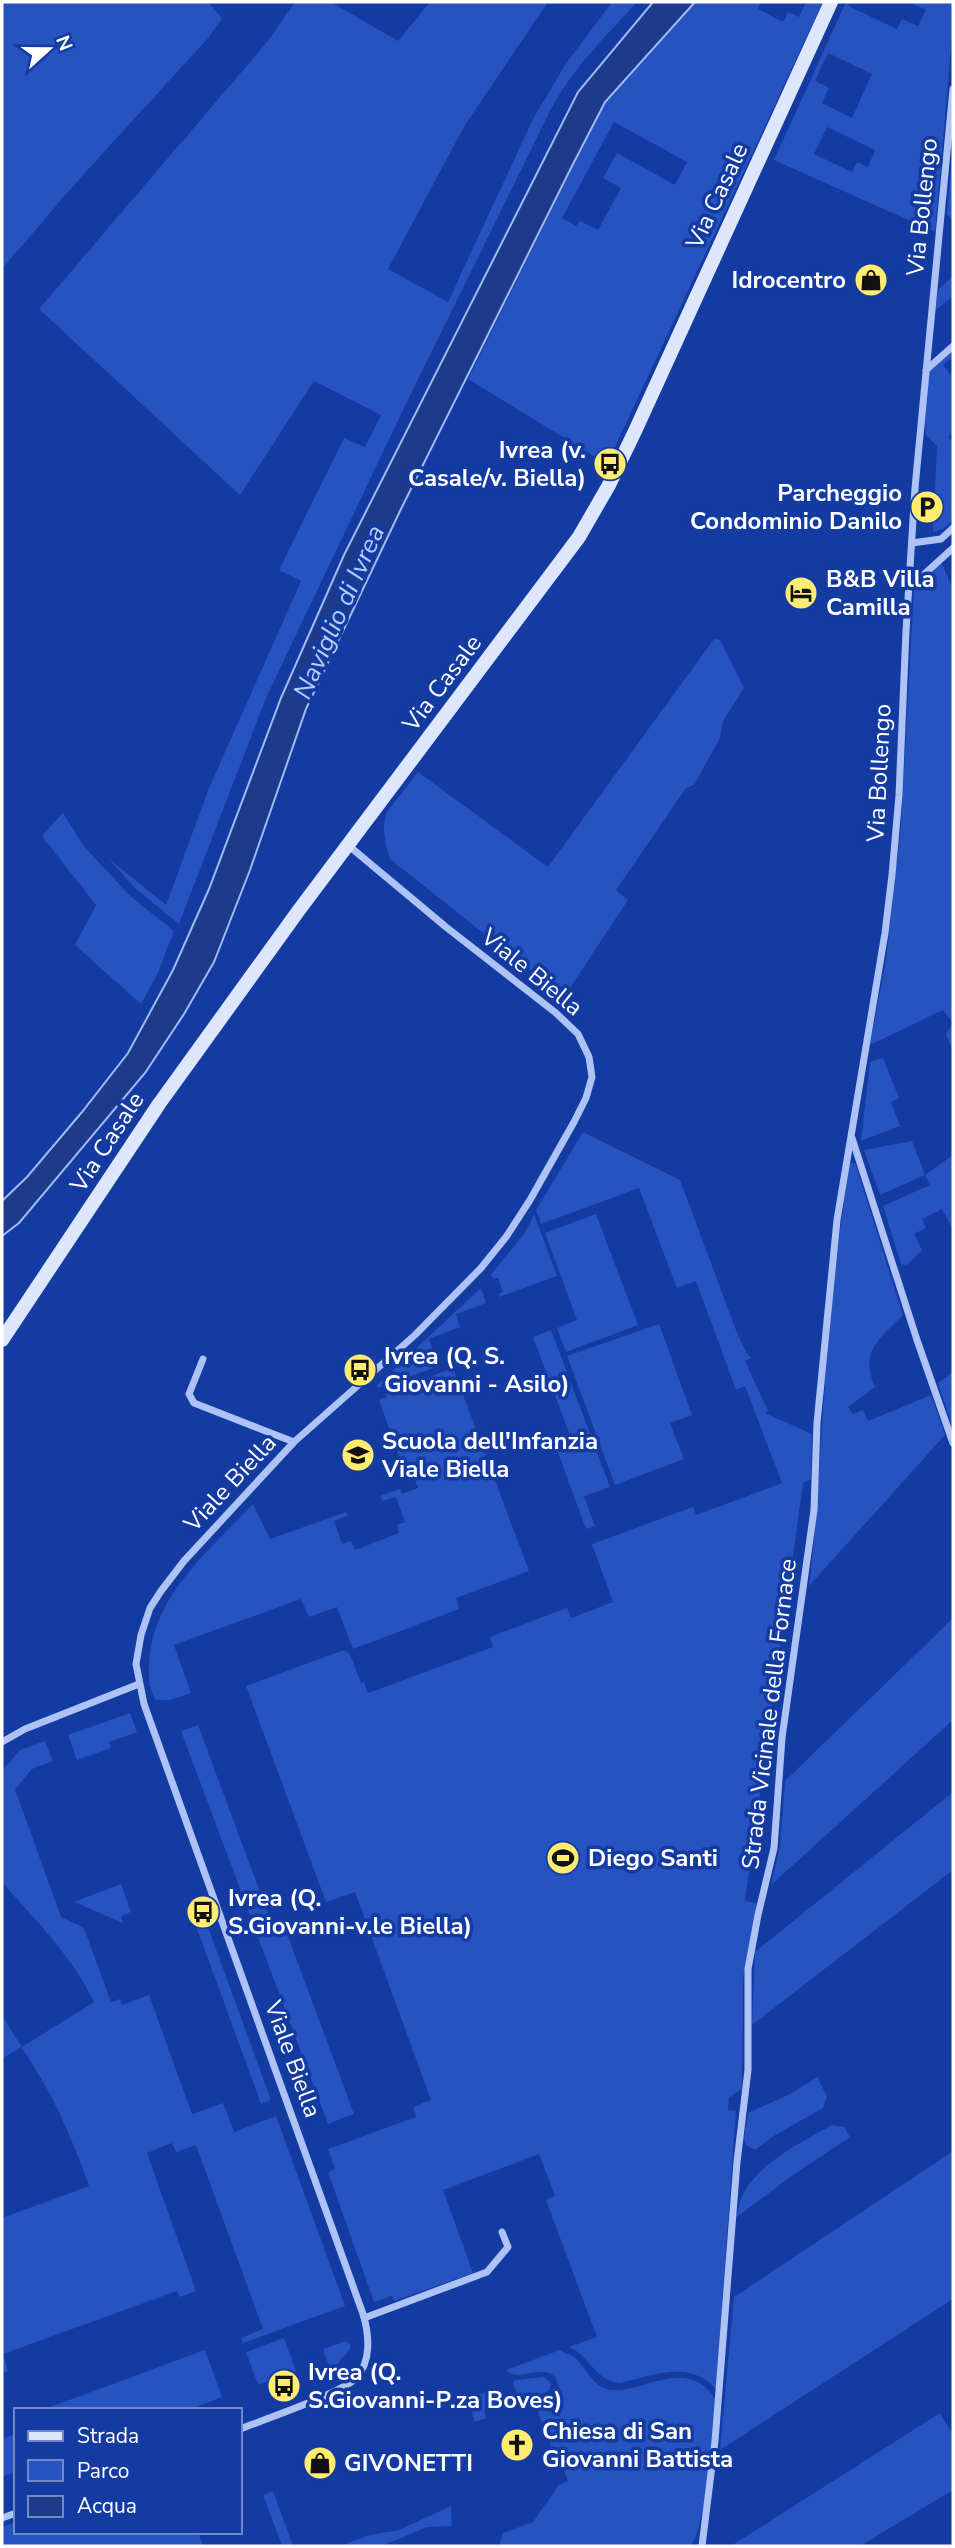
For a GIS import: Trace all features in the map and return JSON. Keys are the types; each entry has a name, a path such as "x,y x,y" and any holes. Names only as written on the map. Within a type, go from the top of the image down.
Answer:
{"main road":[{"name":"Via Casale","path":"2,1340 159,1104 299,910 579,537 609,485 831,2"}],"street":[{"name":"Via Bollengo","path":"953,89 912,543 899,795 892,876 852,1136 953,1443"},
{"path":"926,370 953,346"},
{"path":"912,543 941,539 953,528"},
{"path":"910,587 953,548"},
{"name":"Viale Biella","path":"242,2427 331,2393 356,2378 363,2366 369,2341 363,2316 144,1704 136,1664 141,1635 150,1608 184,1561 294,1442 415,1335 481,1268 529,1202 574,1122 586,1098 592,1077 589,1057 578,1034 556,1013 446,927 349,846"},
{"name":"Strada Vicinale della Fornace","path":"702,2546 716,2427 737,2162 748,2070 748,1969 774,1848 782,1738 814,1510 819,1398 837,1220 852,1136"},
{"path":"203,1359 188,1394 194,1403 294,1442"},
{"path":"2,1742 25,1729 139,1684"},
{"path":"363,2316 487,2272 508,2247 502,2232"}],"green space":[{"path":"2,2 208,2 222,18 209,37 73,186 2,269"},
{"path":"295,2 331,2 398,41 430,2 548,2 465,125 388,269 448,302 533,119 565,65 612,2 637,2 579,67 550,111 266,698 179,924 135,888 108,858 166,905 209,788 301,581 279,570 344,438 365,447 381,415 314,381 240,495 39,309 267,42"},
{"path":"695,2 761,2 758,9 783,22 788,12 799,17 806,2 823,2 607,464 468,379 605,102","holes":["614,122 687,162 675,185 617,153 603,178 621,188 598,230 580,221 576,226 562,218"]},
{"path":"846,2 849,2 848,6 897,29 902,19 918,26 926,10 909,2 953,2 935,232 774,160","holes":["828,53 872,74 852,118 822,103 829,88 815,81","827,127 875,150 868,167 857,162 852,172 814,154"]},
{"path":"953,143 953,221 947,214"},
{"path":"953,276 953,296 935,311 938,290"},
{"path":"953,351 953,356 943,365 953,378 953,432 948,437 953,442 953,520 943,529 933,532 937,446 926,435 924,422 929,372"},
{"path":"941,562 953,589 953,1023 943,1010 870,1045 886,960 901,826 914,588"},
{"path":"714,639 720,640 744,688 723,721 720,738 694,785 686,788 616,890 628,900 564,997 390,859 385,842 385,818 418,772 548,867"},
{"path":"63,813 83,845 129,895 174,931 157,975 141,1004 75,945 96,905 42,836"},
{"path":"953,1023 953,1051 946,1034"},
{"path":"883,1058 899,1098 891,1102 900,1126 861,1141 870,1062"},
{"name":"Diego Santi","path":"583,1132 680,1180 737,1333 751,1358 745,1361 768,1411 765,1413 812,1434 811,1479 803,1483 745,1901 757,1903 743,1978 742,2089 729,2098 728,2110 736,2111 716,2389 694,2374 682,2372 658,2374 620,2383 612,2382 569,2347 597,2337 546,2200 555,2196 539,2154 443,2190 473,2273 394,2301 392,2296 374,2302 328,2172 335,2169 328,2149 416,2117 413,2107 431,2100 355,1892 326,1902 246,1686 344,1650 350,1654 361,1683 364,1682 368,1693 493,1647 490,1637 567,1608 571,1618 613,1602 592,1544 693,1507 696,1515 782,1483 745,1386 736,1390 696,1281 677,1288 639,1188 541,1224 536,1210"},
{"path":"912,1141 925,1175 880,1195 864,1150"},
{"path":"953,1155 953,1227 942,1209 922,1219 926,1228 914,1234 922,1250 907,1265 901,1264 883,1206 930,1185 925,1175"},
{"path":"850,1163 855,1163 903,1315 874,1346 869,1364 875,1387 848,1407 853,1414 863,1410 868,1421 931,1395 945,1435 809,1586 831,1310"},
{"path":"534,1214 557,1276 499,1297 503,1292 498,1278 493,1279 491,1275 526,1231"},
{"path":"596,1214 638,1325 566,1352 557,1328 577,1320 545,1233"},
{"path":"481,1288 486,1303 456,1314 460,1327 429,1339 439,1366 378,1388 377,1385"},
{"path":"659,1324 692,1415 670,1423 684,1459 615,1485 567,1356"},
{"path":"551,1330 610,1487 584,1496 595,1526 586,1529 557,1450 573,1443 533,1337"},
{"path":"453,1368 529,1571 456,1598 459,1609 353,1649 337,1607 309,1617 301,1599 174,1645 191,1693 170,1700 156,1700 149,1681 149,1669 152,1643 159,1620 184,1578 253,1504 270,1539 346,1512 347,1516 334,1521 342,1544 351,1541 355,1550 399,1533 397,1525 405,1522 396,1497 382,1501 380,1496 400,1489 402,1494 418,1488 408,1463 402,1464 379,1400 387,1397 386,1393"},
{"path":"953,1372 953,1428 938,1383"},
{"path":"953,1618 953,1720 771,1885 780,1847 785,1781"},
{"path":"130,1713 137,1732 109,1742 111,1748 77,1760 68,1735"},
{"path":"198,1725 272,1924 282,1920 354,2114 328,2124 181,1731"},
{"path":"45,1741 53,1761 32,1769 15,1789 61,1917 84,1928 111,2002 120,1999 122,2005 149,1995 192,2114 223,2103 234,2132 276,2116 345,2306 243,2343 241,2338 263,2329 196,2145 176,2152 172,2143 147,2153 196,2291 180,2297 177,2291 3,2354 8,2371 2,2373 2,2218 89,2186 60,2114 32,2063 21,2047 3,2058 2,2056 2,2016 22,2047 94,2002 64,1954 2,1882 2,1771 20,1750"},
{"path":"953,1792 953,1870 752,2025 755,1952"},
{"path":"121,1884 131,1912 121,1916 123,1923 74,1902"},
{"path":"201,1908 271,2100 261,2104 191,1912"},
{"path":"817,2077 827,2096 823,2108 772,2137 755,2150 746,2145 744,2139 748,2113 790,2094"},
{"path":"832,2125 844,2127 850,2137 737,2217 740,2201 759,2173 772,2161"},
{"path":"953,2151 953,2299 720,2450 734,2297"},
{"path":"284,2338 296,2371 258,2385 246,2352"},
{"path":"346,2341 350,2344 350,2349 336,2366 329,2366 323,2349"},
{"path":"205,2350 222,2397 193,2408 47,2408"},
{"path":"560,2350 574,2357 604,2388 616,2390 660,2380 690,2379 703,2385 715,2399 705,2500 696,2536 690,2546 499,2546 503,2533 533,2522 559,2485 568,2481 563,2467 559,2468 535,2405 555,2396 559,2388 556,2378 544,2372 517,2375 506,2370"},
{"path":"544,2377 551,2383 549,2391 532,2397 530,2392 518,2396 513,2383 515,2380"},
{"path":"484,2393 494,2394 502,2402 484,2409 486,2418 475,2422 472,2404 475,2398"},
{"path":"940,2413 953,2435 953,2490 860,2546 731,2546"},
{"path":"14,2434 14,2473 2,2477 2,2439"},
{"path":"273,2491 293,2546 282,2546 263,2495"},
{"path":"451,2506 452,2526 427,2527 382,2546 340,2546 370,2535 399,2530"},
{"path":"14,2523 14,2534 199,2534 203,2546 2,2546 2,2527"}],"water":[{"name":"Naviglio di Ivrea","path":"653,2 695,2 605,102 572,166 400,511 306,709 250,870 214,962 145,1073 19,1223 2,1236 2,1201 27,1177 128,1053 173,970 209,889 281,698 344,555 578,92"}],"place":[{"name":"Idrocentro","path":"871,280"},
{"name":"Ivrea (v. Casale/v. Biella)","path":"610,464"},
{"name":"Parcheggio Condominio Danilo","path":"927,507"},
{"name":"B&B Villa Camilla","path":"801,593"},
{"name":"Ivrea (Q. S. Giovanni - Asilo)","path":"360,1370"},
{"name":"Scuola dell'Infanzia Viale Biella","path":"358,1455"},
{"name":"Diego Santi","path":"563,1858"},
{"name":"Ivrea (Q. S.Giovanni-v.le Biella)","path":"203,1912"},
{"name":"Ivrea (Q. S.Giovanni-P.za Boves)","path":"284,2386"},
{"name":"Chiesa di San Giovanni Battista","path":"517,2445"},
{"name":"GIVONETTI","path":"320,2463"}]}
